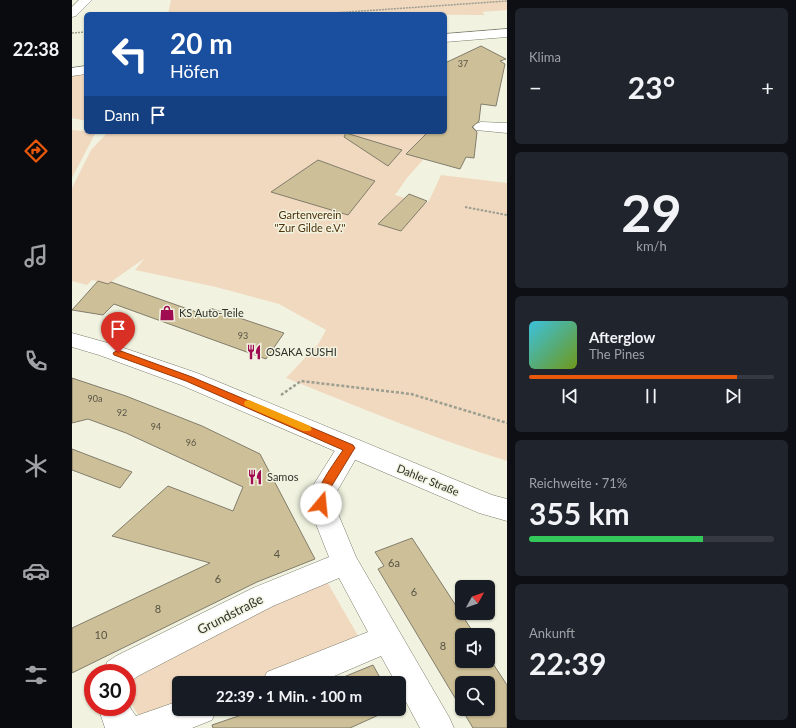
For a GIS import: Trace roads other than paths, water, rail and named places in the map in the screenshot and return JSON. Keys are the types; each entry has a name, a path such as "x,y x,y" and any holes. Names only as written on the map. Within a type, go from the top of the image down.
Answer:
{"street":[{"path":"72,13 86,0"},
{"path":"447,38 507,33"},
{"path":"72,72 84,70"},
{"path":"481,126 507,128"},
{"name":"Dahler Straße","path":"72,340 146,363 261,409 350,448 488,505 507,510"},
{"path":"350,448 323,491 321,504 345,563 438,728"},
{"name":"Grundstraße","path":"131,664 263,597 345,563"},
{"path":"298,676 387,639"},
{"path":"116,716 125,728"},
{"path":"146,728 181,716"}],"place":[{"name":"KS Auto-Teile","path":"167,313"},
{"name":"OSAKA SUSHI","path":"254,352"},
{"name":"Samos","path":"255,477"}],"park label":[{"name":"Gartenverein \"Zur Gilde e.V.\"","path":"310,221"}]}
